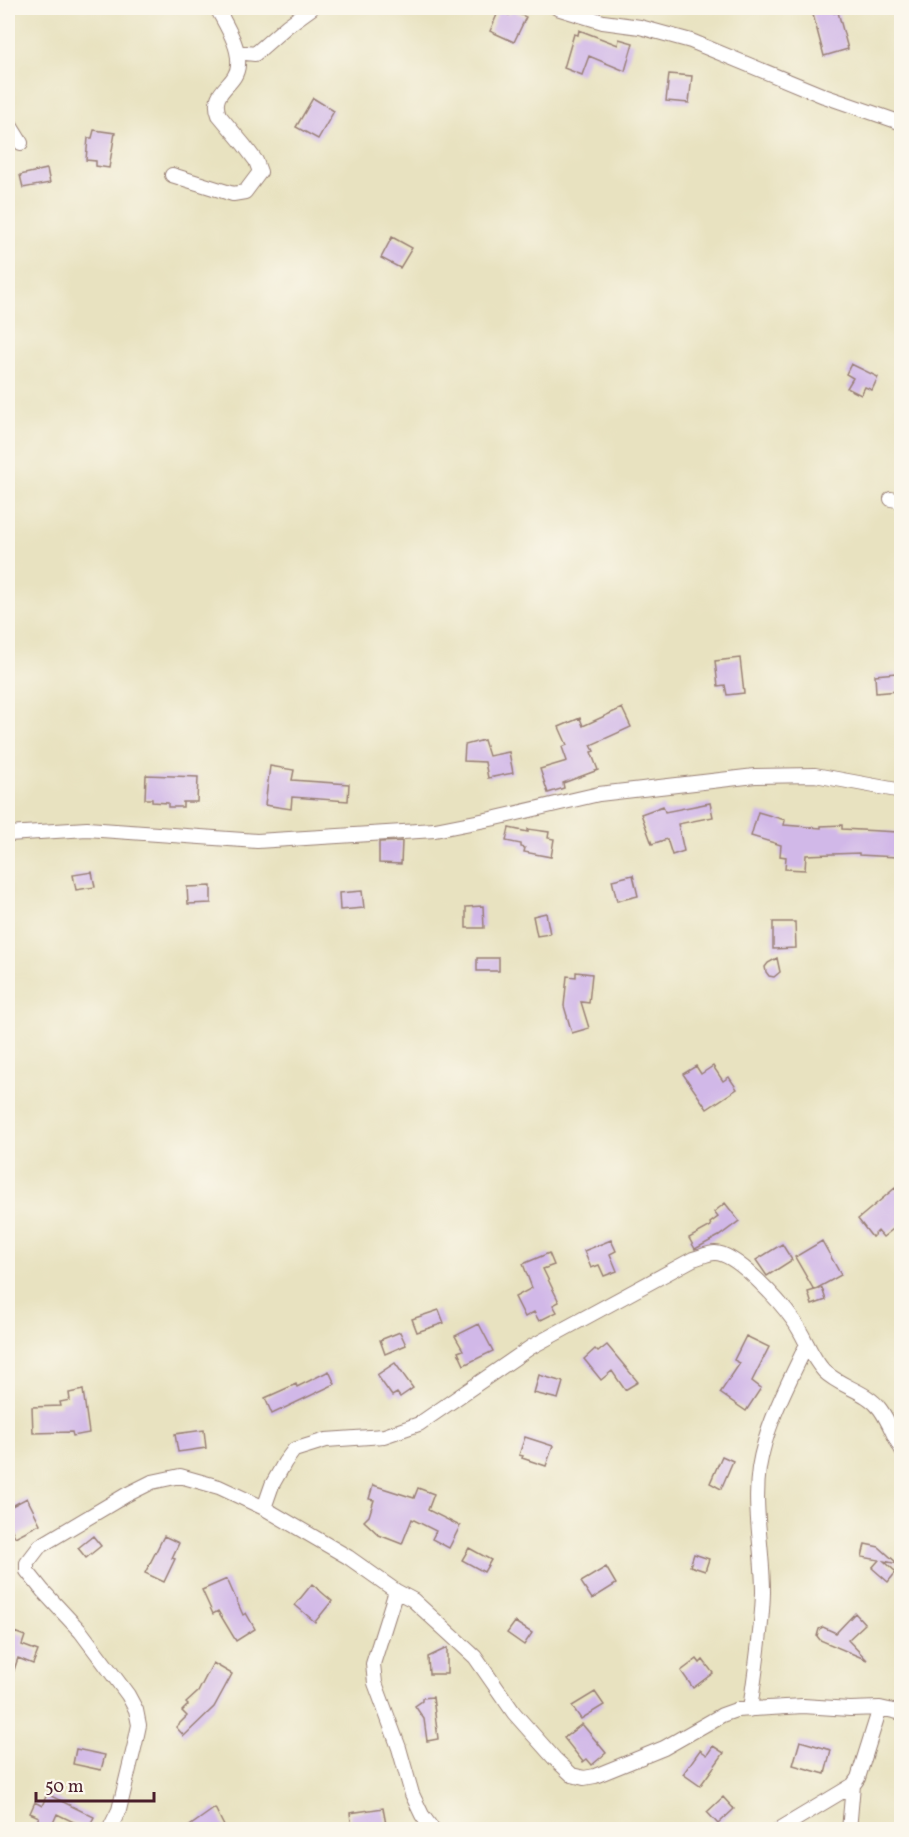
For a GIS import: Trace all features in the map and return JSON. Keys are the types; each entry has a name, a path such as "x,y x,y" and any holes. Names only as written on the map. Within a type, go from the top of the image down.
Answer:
{"street":[{"path":"172,175 232,194 245,192 260,172 256,162 219,115 215,106 218,97 236,75 238,65 237,52 217,8"},
{"path":"237,52 255,54 312,8"},
{"path":"557,8 603,22 640,27 691,41 824,96 902,123"},
{"path":"8,122 21,143"},
{"path":"8,834 87,829 257,841 435,830 623,789 755,776 815,775 902,791"},
{"path":"264,1508 272,1485 294,1450 326,1440 384,1436 419,1424 531,1347 693,1259 715,1253 731,1258 747,1269 793,1320 816,1361 826,1372 880,1408 902,1450"},
{"path":"750,1710 761,1631 763,1591 757,1507 759,1469 766,1438 807,1344"},
{"path":"109,1830 119,1810 135,1743 139,1725 136,1710 128,1695 81,1632 32,1577 27,1570 27,1563 40,1546 126,1496 152,1482 180,1476 219,1487 264,1508 348,1557 396,1591 413,1600 475,1657 514,1713 572,1775 584,1778 595,1776 664,1748 722,1715 736,1710 803,1706 880,1708 902,1713"},
{"path":"396,1591 373,1664 375,1683 412,1794 422,1815 433,1830"},
{"path":"778,1830 853,1785 858,1778 880,1708"},
{"path":"849,1830 853,1785"}],"building":[{"path":"832,8 834,13 838,12 848,49 824,56 812,11"},
{"path":"499,10 509,15 511,10 526,17 514,42 490,31"},
{"path":"579,30 618,45 619,39 633,43 625,71 589,56 582,75 564,68 574,34 578,35"},
{"path":"669,74 692,76 689,103 666,101"},
{"path":"313,98 334,111 318,139 296,127"},
{"path":"94,130 115,133 109,168 96,166 96,161 86,160 88,138 92,138"},
{"path":"47,169 50,183 23,188 20,175"},
{"path":"392,237 412,248 400,268 381,258"},
{"path":"851,364 878,377 872,390 865,387 861,395 847,388 853,378 846,374"},
{"path":"740,658 744,693 727,695 725,685 718,686 715,661"},
{"path":"896,673 898,691 876,693 875,675"},
{"path":"622,708 631,727 591,745 594,751 591,752 598,770 563,783 564,788 548,793 540,769 567,761 562,747 567,745 559,727 580,718 583,726"},
{"path":"484,740 489,756 509,752 513,773 488,778 485,762 464,761 465,745"},
{"path":"270,766 294,770 292,780 349,784 348,801 292,797 291,809 265,805"},
{"path":"146,775 198,777 197,802 183,802 183,807 168,807 168,803 145,799"},
{"path":"710,803 713,817 678,824 684,851 672,855 667,839 652,844 641,814 663,806 665,812"},
{"path":"758,812 785,820 784,825 821,828 821,826 842,825 842,829 898,832 897,857 859,855 859,853 806,855 805,870 785,869 786,857 780,856 781,845 751,836"},
{"path":"509,828 528,832 528,829 549,832 548,838 554,839 551,857 524,852 525,848 521,847 521,844 506,841"},
{"path":"402,841 401,864 379,863 379,842"},
{"path":"92,872 95,887 76,890 73,875"},
{"path":"633,875 638,896 617,901 612,880"},
{"path":"211,886 211,903 188,904 187,887"},
{"path":"362,891 364,908 340,910 339,893"},
{"path":"483,906 484,928 466,928 466,907"},
{"path":"546,913 550,934 537,936 533,916"},
{"path":"773,922 795,922 796,948 773,949"},
{"path":"477,958 499,958 499,971 477,971"},
{"path":"777,958 780,972 774,977 769,976 765,967"},
{"path":"576,972 592,974 589,1003 581,1002 589,1028 572,1033 564,1006 567,976 576,977"},
{"path":"696,1066 701,1074 713,1066 723,1081 729,1077 737,1089 707,1109 683,1074"},
{"path":"895,1188 902,1196 902,1222 883,1237 878,1231 872,1237 858,1219"},
{"path":"725,1203 739,1221 719,1236 695,1249 689,1238 711,1226 710,1223 718,1217 714,1212"},
{"path":"611,1240 616,1251 610,1254 617,1271 604,1276 599,1265 591,1268 584,1251"},
{"path":"822,1241 841,1275 814,1290 795,1257"},
{"path":"782,1244 792,1260 767,1276 756,1260"},
{"path":"549,1253 554,1265 543,1269 559,1302 553,1305 557,1312 539,1321 534,1312 525,1317 515,1297 532,1288 523,1264"},
{"path":"822,1288 826,1300 812,1305 808,1292"},
{"path":"439,1310 444,1323 417,1332 412,1319"},
{"path":"479,1324 493,1351 464,1365 458,1352 463,1350 455,1336"},
{"path":"400,1332 406,1345 385,1354 380,1340"},
{"path":"746,1336 769,1347 752,1381 761,1388 746,1411 720,1393 740,1363 734,1360"},
{"path":"607,1345 638,1382 625,1390 612,1371 601,1380 584,1359 595,1349 598,1352"},
{"path":"395,1363 413,1388 400,1397 397,1393 392,1396 377,1375"},
{"path":"329,1371 335,1384 272,1414 265,1398 296,1384 297,1387"},
{"path":"539,1375 563,1382 558,1399 534,1393"},
{"path":"83,1390 89,1433 73,1436 72,1432 33,1433 32,1407 61,1406 60,1402 70,1400 69,1393"},
{"path":"204,1430 206,1448 178,1452 175,1434"},
{"path":"525,1437 553,1446 546,1466 519,1455"},
{"path":"722,1456 733,1461 721,1489 710,1483"},
{"path":"373,1485 414,1498 418,1488 434,1494 428,1510 460,1526 449,1548 432,1539 436,1531 412,1519 402,1544 379,1535 364,1521 369,1516 374,1500 369,1499"},
{"path":"27,1498 40,1524 15,1537 8,1521 8,1508"},
{"path":"93,1536 101,1546 86,1558 78,1548"},
{"path":"164,1536 179,1543 172,1558 175,1559 164,1582 145,1573"},
{"path":"865,1544 879,1547 898,1564 884,1561 896,1572 888,1582 872,1568 879,1560 862,1557"},
{"path":"469,1548 491,1560 484,1572 462,1560"},
{"path":"694,1554 709,1559 705,1571 690,1566"},
{"path":"606,1567 616,1584 592,1599 581,1582"},
{"path":"227,1579 243,1615 246,1613 255,1629 236,1641 218,1611 213,1614 202,1590"},
{"path":"312,1584 332,1601 315,1622 295,1605"},
{"path":"855,1613 865,1624 848,1640 867,1660 820,1640 817,1636 819,1629 823,1627 836,1633"},
{"path":"515,1622 532,1633 524,1645 507,1633"},
{"path":"14,1632 25,1636 22,1645 38,1651 33,1664 18,1658 10,1682 8,1682 8,1649"},
{"path":"447,1648 447,1674 429,1674 428,1657"},
{"path":"697,1659 700,1663 703,1660 713,1673 693,1688 681,1671"},
{"path":"213,1663 232,1674 214,1707 184,1736 176,1727 187,1716 182,1711 188,1705 186,1703 198,1692"},
{"path":"595,1692 604,1705 581,1719 572,1706"},
{"path":"433,1697 438,1739 427,1741 424,1719 415,1706 422,1701 422,1698"},
{"path":"582,1724 606,1753 592,1765 587,1759 583,1762 564,1738"},
{"path":"800,1741 831,1750 825,1774 793,1765"},
{"path":"713,1746 724,1753 700,1786 683,1774 700,1750 707,1755"},
{"path":"76,1749 105,1755 101,1770 73,1764"},
{"path":"47,1794 94,1817 88,1829 57,1814 50,1830 32,1830 39,1817 30,1813 35,1802 42,1806"},
{"path":"723,1797 734,1809 718,1824 707,1812"},
{"path":"215,1808 226,1830 184,1830"},
{"path":"383,1808 387,1830 352,1830 350,1813"}]}
